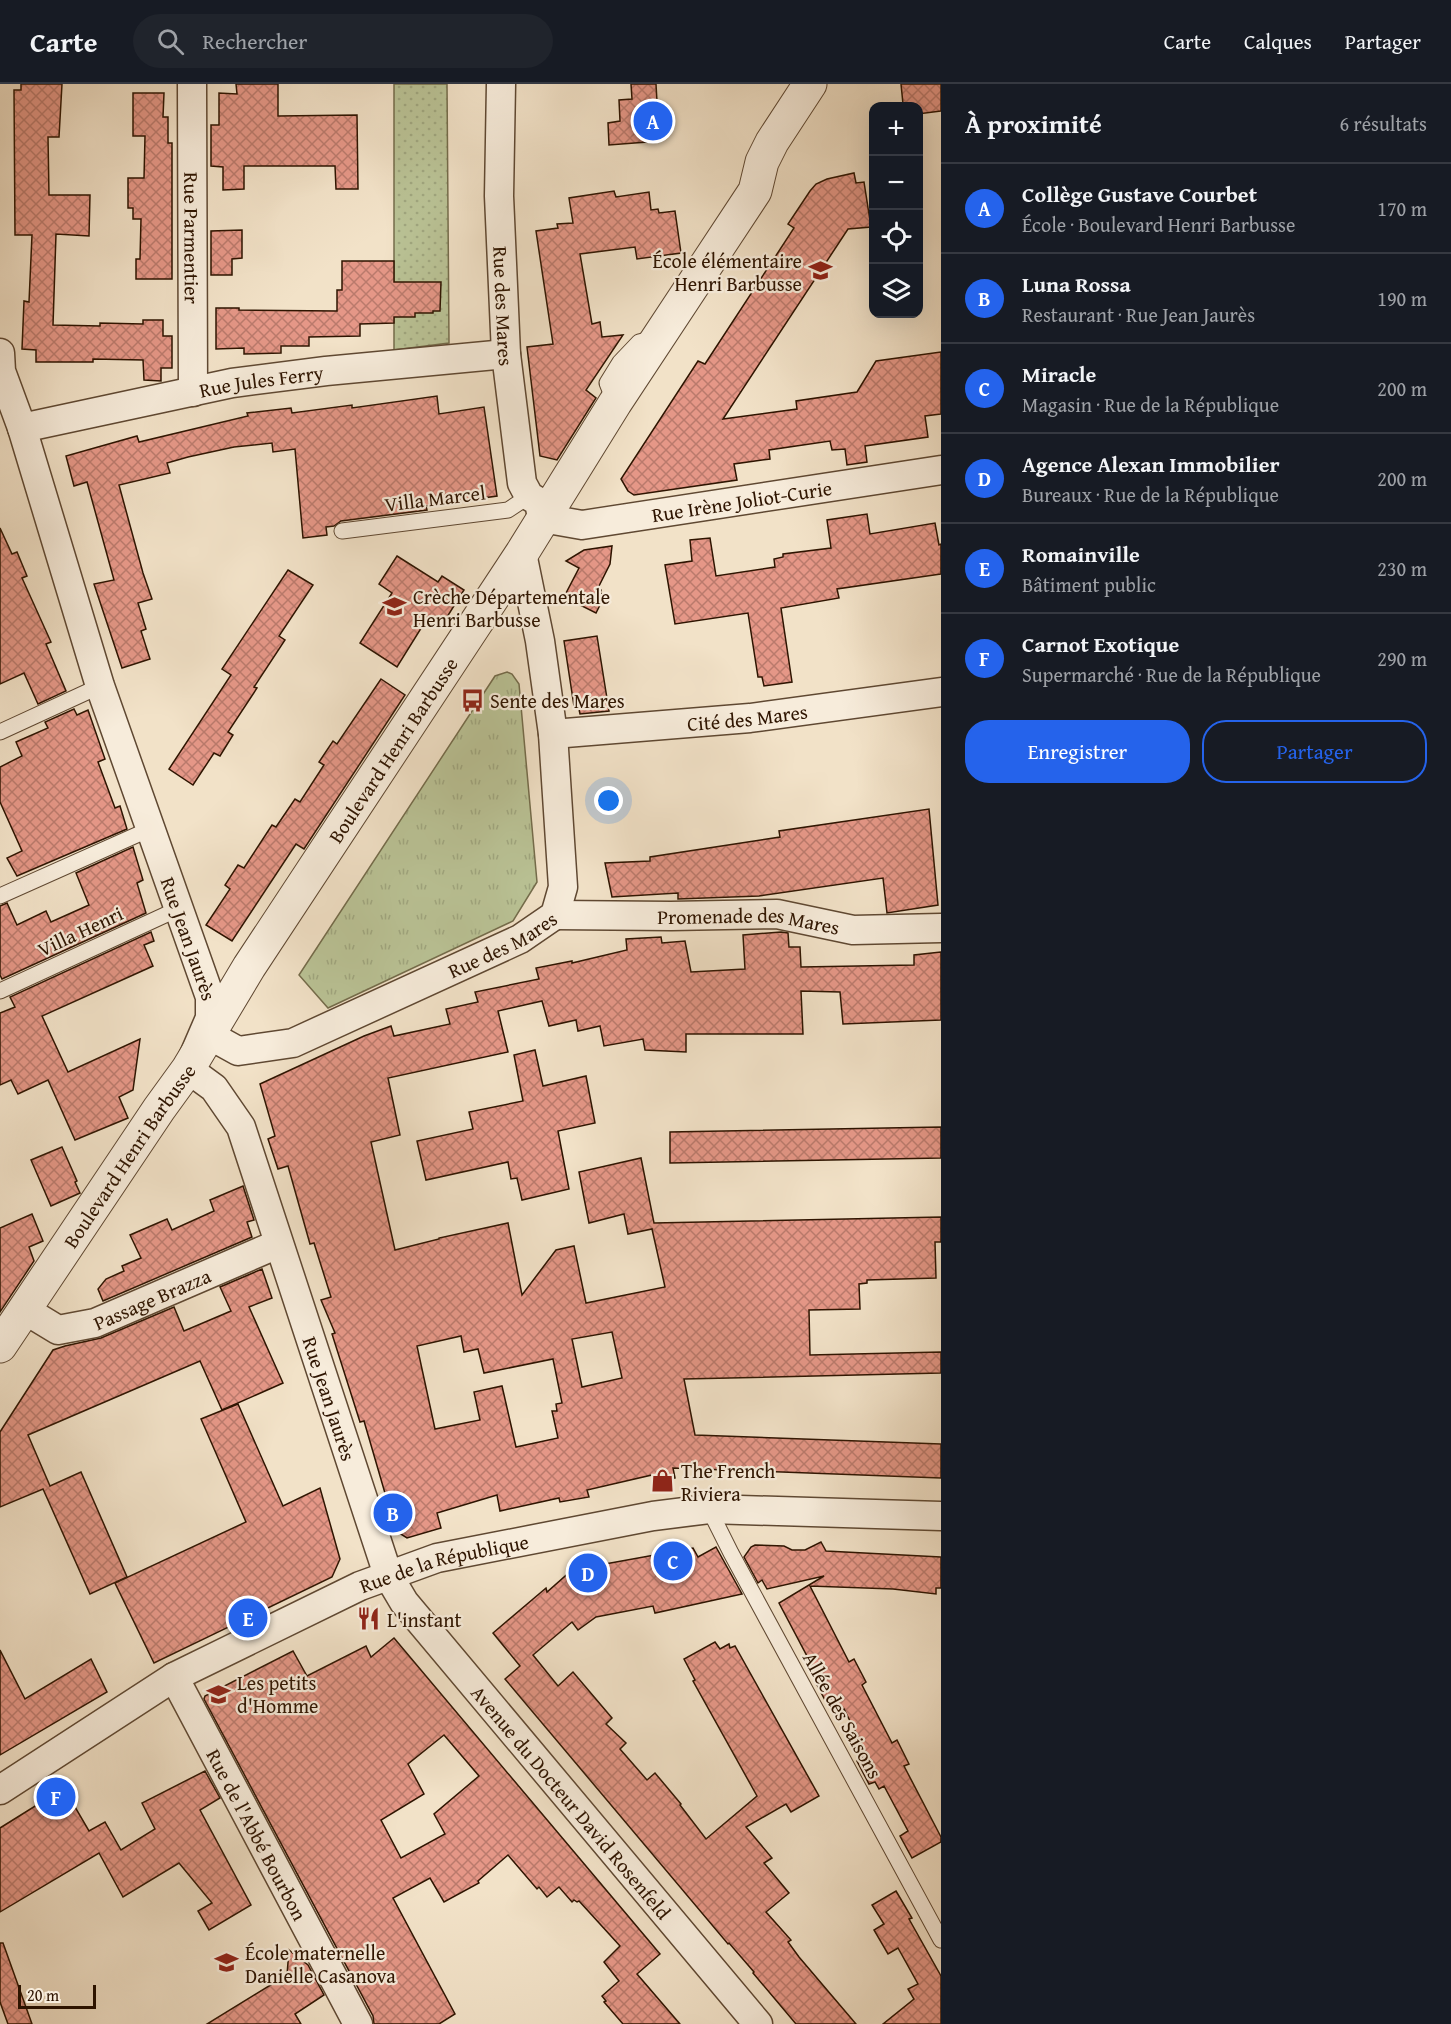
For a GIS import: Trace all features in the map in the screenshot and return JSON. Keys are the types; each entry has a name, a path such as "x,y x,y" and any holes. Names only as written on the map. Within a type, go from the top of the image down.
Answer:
{"street":[{"name":"Rue Parmentier","path":"192,84 193,392"},
{"name":"Rue des Mares","path":"501,84 499,196 506,354 522,483 536,507"},
{"name":"Boulevard Henri Barbusse","path":"0,1346 159,1109 198,1076 209,1035 249,967 522,553 536,507 615,403 754,191 762,162 772,142 810,84"},
{"name":"Rue Jean Jaurès","path":"0,353 1,371 22,428 100,686 210,997 210,1018 198,1076 241,1127 388,1575"},
{"name":"Rue Jules Ferry","path":"22,428 232,383 326,371 506,354"},
{"name":"Rue Irène Joliot-Curie","path":"536,507 582,525 941,470"},
{"name":"Rue des Mares","path":"209,1035 238,1051 293,1043 520,939 555,915 563,887 553,734 540,641 522,553"},
{"name":"Cité des Mares","path":"553,734 750,718 941,692"},
{"name":"Promenade des Mares","path":"555,915 777,914 853,930 941,928"},
{"name":"Passage Brazza","path":"25,1310 58,1330 95,1323 278,1244"},
{"name":"Rue de la République","path":"0,1790 174,1677 360,1586 436,1558 653,1516 709,1509 941,1516"},
{"name":"Avenue du Docteur David Rosenfeld","path":"388,1575 404,1602 758,2024"},
{"name":"Rue de l'Abbé Bourbon","path":"174,1677 358,2024"}],"lane":[{"name":"Villa Marcel","path":"342,531 536,507"},
{"path":"0,732 100,686"},
{"path":"0,896 150,829"},
{"name":"Villa Henri","path":"0,991 178,909"},
{"name":"Allée des Saisons","path":"709,1509 941,1940"}],"green space":[{"path":"394,84 447,84 449,343 394,350"},
{"path":"507,672 512,674 519,684 537,882 513,921 328,1008 299,975 495,676"}],"building":[{"path":"21,84 62,84 59,137 48,137 49,195 90,195 89,236 56,234 53,325 100,326 100,323 143,324 143,320 163,320 163,336 172,336 172,368 161,368 161,381 144,380 143,360 93,359 93,362 36,362 36,350 22,349 24,301 29,302 32,235 15,235 14,90 21,90"},
{"path":"236,84 278,84 278,116 357,115 358,189 336,189 335,166 244,166 244,189 223,190 223,167 211,166 211,125 219,125 219,93 237,94"},
{"path":"631,84 656,84 658,120 645,121 647,142 609,145 608,123 620,121 619,100 632,99"},
{"path":"901,84 941,84 941,111 923,113 923,102 903,102"},
{"path":"133,93 164,93 163,117 168,117 168,143 172,143 172,279 136,279 136,259 140,259 141,219 133,219 133,208 128,208 128,178 144,178 145,136 133,136"},
{"path":"854,173 856,183 864,182 869,227 848,229 723,419 797,409 796,401 857,392 876,361 941,352 941,414 925,416 928,437 865,446 867,462 847,465 845,449 832,450 830,441 769,450 770,459 734,464 737,480 634,495 628,491 621,479 698,361 705,364 794,228 788,224 810,191 816,184"},
{"path":"614,191 616,197 649,192 651,210 658,209 659,213 675,211 681,253 637,259 635,247 580,254 592,324 600,322 602,337 623,335 586,390 596,398 557,460 540,456 527,347 553,344 536,231 558,228 557,224 573,223 569,198"},
{"path":"242,230 242,258 232,259 232,275 211,275 211,231"},
{"path":"342,261 394,261 394,282 441,282 440,311 415,313 415,317 394,317 394,323 360,324 360,336 309,337 309,346 281,346 281,353 244,354 244,348 216,349 216,308 337,311 337,290 342,290"},
{"path":"437,396 439,414 484,407 497,496 426,506 427,510 341,521 334,526 326,527 327,535 303,538 295,449 273,452 272,443 234,447 167,463 170,473 119,485 152,599 138,603 146,629 141,631 150,659 122,668 94,584 114,580 87,482 74,486 66,456 137,436 139,442 248,416 247,413 291,408 292,413 352,405 352,408"},
{"path":"867,514 870,534 935,523 939,545 941,544 941,574 837,589 839,598 781,608 792,682 764,686 762,677 758,677 748,613 675,624 665,565 692,561 690,540 710,538 716,576 775,567 774,559 783,557 783,554 831,548 827,520"},
{"path":"0,528 12,554 17,552 27,576 22,578 51,642 46,644 66,691 38,704 24,673 0,684"},
{"path":"612,546 610,564 598,588 601,590 600,593 605,595 596,613 564,597 579,568 566,561 584,550"},
{"path":"397,556 438,582 442,576 464,590 442,625 428,617 397,667 360,643 392,593 379,584"},
{"path":"288,570 313,585 279,636 285,640 228,732 233,735 220,756 214,753 193,785 169,769 231,675 222,669"},
{"path":"597,636 609,711 580,714 578,705 574,706 564,641"},
{"path":"381,679 405,695 304,849 296,844 232,941 206,925 230,889 225,885 238,865 244,868 272,825 276,827 295,799 300,802 324,765 319,762 333,741 337,744"},
{"path":"74,709 77,715 88,710 105,759 98,762 115,808 120,806 127,829 17,876 7,858 22,851 0,802 0,767 22,756 16,742 48,728 45,722"},
{"path":"929,809 938,905 887,913 883,878 759,896 678,899 678,893 612,897 605,863 650,861 650,857 780,837 779,831"},
{"path":"133,847 143,880 137,883 146,913 2,979 0,975 0,906 7,903 17,925 46,911 51,922 89,905 76,873"},
{"path":"151,932 154,941 144,945 153,966 42,1016 68,1072 140,1039 133,1090 119,1097 128,1118 75,1140 48,1080 18,1094 11,1080 0,1085 0,1013 15,1007 10,997"},
{"path":"788,933 789,947 800,947 801,967 914,965 914,955 941,952 941,1020 843,1024 840,992 801,991 803,1034 686,1034 686,1052 645,1050 643,1039 604,1046 600,1026 578,1031 576,1020 549,1026 542,1001 498,1011 508,1052 388,1078 400,1135 371,1142 395,1250 508,1223 522,1295 556,1250 574,1246 586,1303 665,1287 652,1229 628,1234 624,1214 589,1223 579,1172 641,1158 654,1223 941,1217 941,1242 935,1242 936,1278 867,1280 867,1283 859,1284 860,1309 809,1310 810,1355 941,1352 941,1373 684,1379 695,1435 941,1444 941,1478 673,1468 675,1478 654,1483 652,1475 587,1490 589,1497 560,1502 559,1498 500,1511 497,1495 437,1513 441,1528 407,1538 396,1531 364,1421 360,1422 332,1334 335,1333 321,1300 331,1297 314,1243 310,1244 288,1166 278,1169 268,1139 275,1136 260,1084 391,1026 394,1036 450,1024 446,1009 478,1002 475,992 539,979 536,968 572,961 572,963 627,950 626,939 661,937 662,943 685,941 691,972 745,969 743,935","holes":["612,1332 622,1378 582,1387 572,1339","461,1336 464,1352 478,1349 484,1373 553,1359 562,1403 556,1404 557,1411 552,1411 558,1438 516,1447 502,1386 474,1392 480,1420 435,1429 417,1346"]},
{"path":"535,1050 543,1086 586,1076 595,1123 558,1131 569,1189 522,1200 517,1178 511,1179 508,1162 426,1180 417,1141 473,1129 469,1112 523,1101 514,1055"},
{"path":"941,1127 941,1158 670,1163 670,1132"},
{"path":"62,1147 80,1193 51,1206 31,1160"},
{"path":"243,1186 254,1220 247,1222 252,1237 103,1301 98,1289 106,1279 124,1271 122,1266 141,1258 130,1235 167,1219 172,1230 214,1211 210,1200"},
{"path":"32,1214 43,1241 29,1247 34,1261 0,1312 0,1228"},
{"path":"262,1269 272,1298 249,1307 283,1383 222,1410 200,1361 28,1435 50,1486 81,1472 127,1577 90,1594 43,1489 0,1507 0,1432 53,1350 101,1338 174,1307 184,1331 231,1311 220,1287"},
{"path":"238,1404 283,1506 320,1488 340,1559 332,1577 154,1663 115,1583 246,1522 201,1419"},
{"path":"821,1542 826,1551 941,1557 941,1588 936,1588 936,1594 893,1589 810,1586 849,1662 854,1659 866,1682 862,1685 892,1743 897,1740 909,1764 904,1766 941,1837 941,1842 912,1858 900,1836 908,1831 884,1786 879,1789 875,1782 869,1784 857,1761 863,1758 856,1746 861,1743 844,1709 838,1712 832,1699 826,1702 814,1679 818,1677 779,1603 824,1576 767,1589 762,1580 758,1583 744,1557 755,1545 784,1546 792,1550 805,1550"},
{"path":"716,1547 742,1594 655,1613 653,1606 596,1617 578,1630 572,1622 533,1655 558,1686 573,1672 612,1718 606,1724 626,1743 620,1749 647,1780 655,1773 706,1839 757,1796 693,1681 695,1680 684,1659 715,1642 720,1649 729,1644 730,1648 735,1646 819,1796 791,1812 786,1804 746,1827 772,1858 764,1863 789,1893 766,1912 791,1940 788,1942 799,1957 856,2024 796,2024 505,1679 520,1666 493,1633 546,1588 547,1592 572,1570 693,1548 698,1557"},
{"path":"394,1638 660,1954 637,1974 680,2024 623,2024 604,2002 606,2001 602,1996 619,1981 604,1962 620,1946 579,1901 572,1902 559,1887 547,1897 539,1887 537,1889 508,1855 478,1881 479,1883 444,1902 430,1878 393,1898 455,2014 439,2024 374,2024 373,2016 204,1699 205,1696 293,1651 307,1676 366,1646 371,1657","holes":["444,1735 479,1776 434,1814 445,1834 401,1858 381,1820 424,1794 408,1764"]},
{"path":"0,1650 25,1699 91,1659 107,1692 0,1755"},
{"path":"205,1771 220,1798 200,1810 251,1905 209,1930 198,1911 212,1903 179,1863 123,1897 99,1853 0,1912 0,1828 64,1788 89,1831 105,1822 121,1850 155,1829 142,1803"},
{"path":"896,1891 941,1976 941,2024 883,2024 914,1999 908,1989 918,1984 898,1948 888,1954 874,1930 884,1924 872,1905"},
{"path":"0,1943 3,1943 32,2024 8,2024 0,2002"},
{"path":"289,1950 308,1965 324,1995 295,2014 301,2024 207,2024 287,1975"}],"place":[{"name":"Collège Gustave Courbet","path":"653,121"},
{"name":"École élémentaire Henri Barbusse","path":"820,271"},
{"name":"Crèche Départementale Henri Barbusse","path":"395,607"},
{"name":"Sente des Mares","path":"472,700"},
{"name":"The French Riviera","path":"663,1481"},
{"name":"Luna Rossa","path":"393,1513"},
{"name":"Miracle","path":"673,1561"},
{"name":"Agence Alexan Immobilier","path":"588,1573"},
{"name":"Romainville","path":"248,1618"},
{"name":"L'instant","path":"369,1619"},
{"name":"Les petits d'Homme","path":"219,1694"},
{"name":"Carnot Exotique","path":"56,1797"},
{"name":"École maternelle Danielle Casanova","path":"227,1963"}]}
